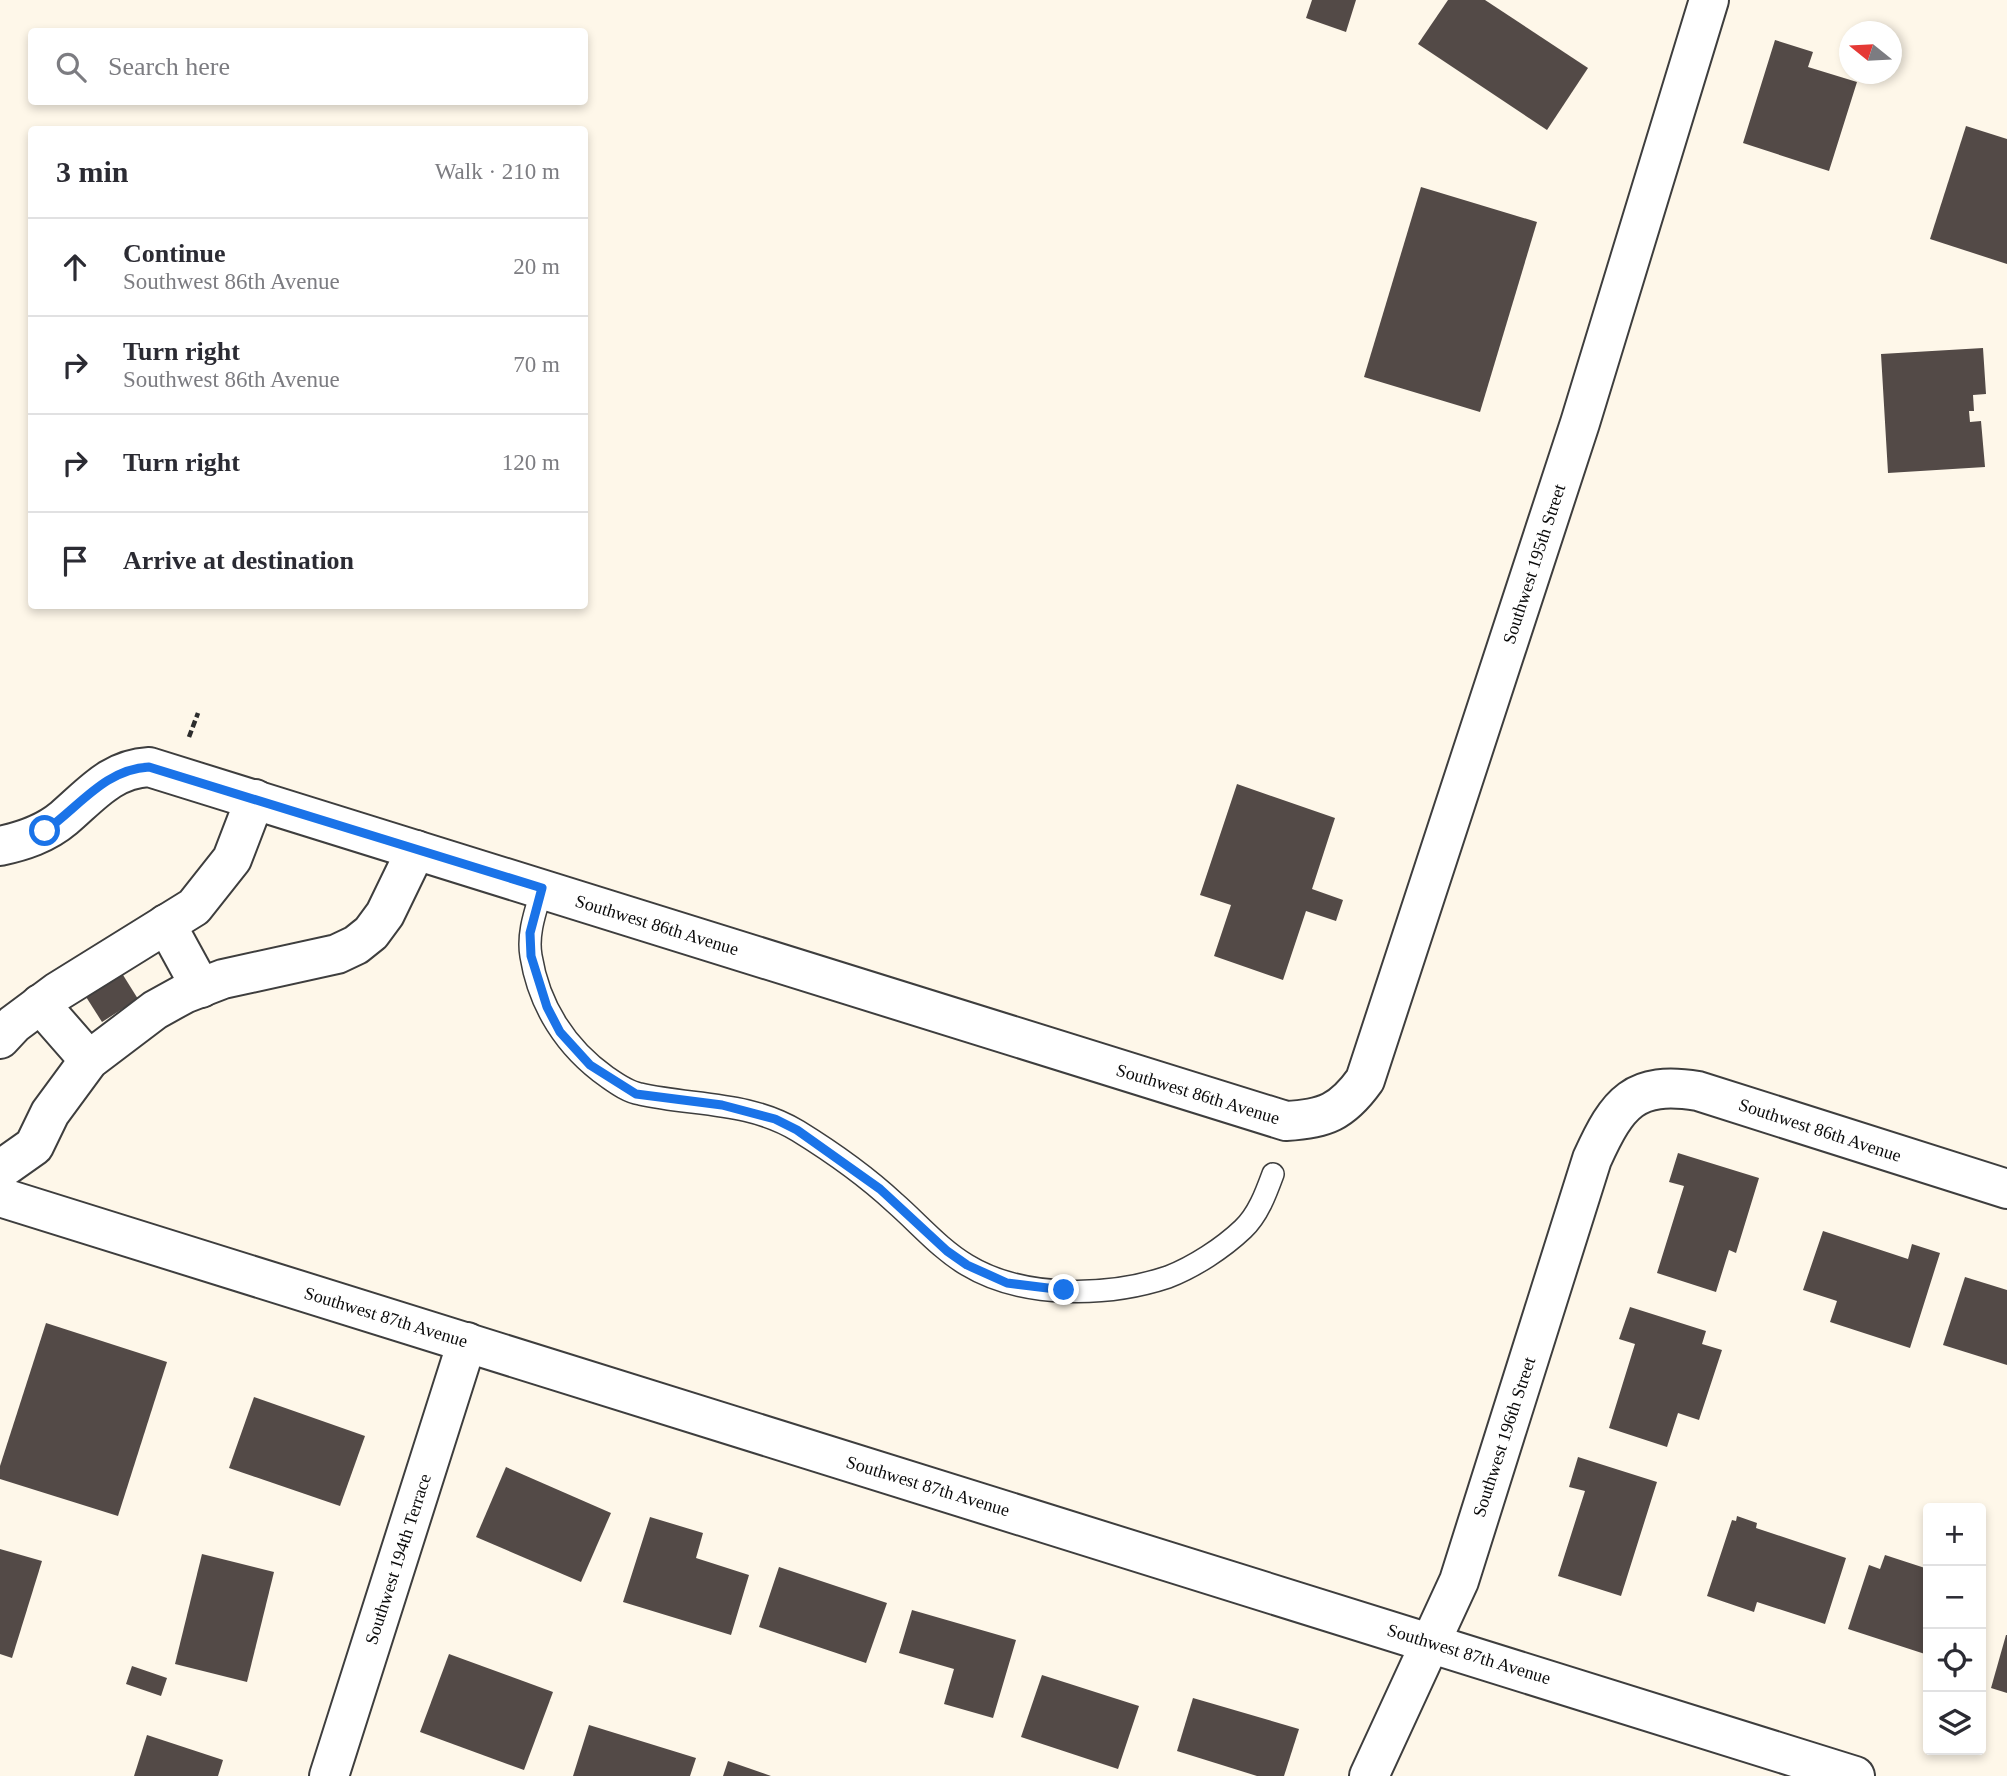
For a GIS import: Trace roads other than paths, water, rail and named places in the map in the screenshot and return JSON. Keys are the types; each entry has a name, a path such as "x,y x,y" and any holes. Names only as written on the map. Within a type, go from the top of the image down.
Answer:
{"street":[{"name":"Southwest 195th Street","path":"1331,1114 1350,1102 1365,1080 1580,423 1709,0"},
{"name":"Southwest 86th Avenue","path":"0,846 27,840 45,831 96,787 136,768 149,767 177,773 1286,1121 1310,1120 1331,1114"},
{"path":"0,1039 40,1004 194,907 220,877 241,841 255,799"},
{"path":"0,1170 34,1146 50,1113 89,1060 155,1010 223,979 337,954 356,945 371,933 385,914 416,850"},
{"path":"166,924 201,988"},
{"path":"40,1004 89,1060"},
{"name":"Southwest 86th Avenue","path":"1632,1098 1652,1088 1698,1091 2007,1189"},
{"name":"Southwest 196th Street","path":"1369,1776 1459,1581 1592,1159 1616,1114 1632,1098"},
{"name":"Southwest 87th Avenue","path":"0,1197 1855,1776"},
{"name":"Southwest 194th Terrace","path":"329,1776 467,1342"}],"lane":[{"path":"542,888 530,933 531,956 547,1007 560,1032 590,1065 636,1094 722,1105 775,1119 880,1189 947,1251 988,1276 1021,1285 1064,1290 1136,1285 1169,1276 1198,1262 1245,1228 1261,1203 1273,1174"}]}
